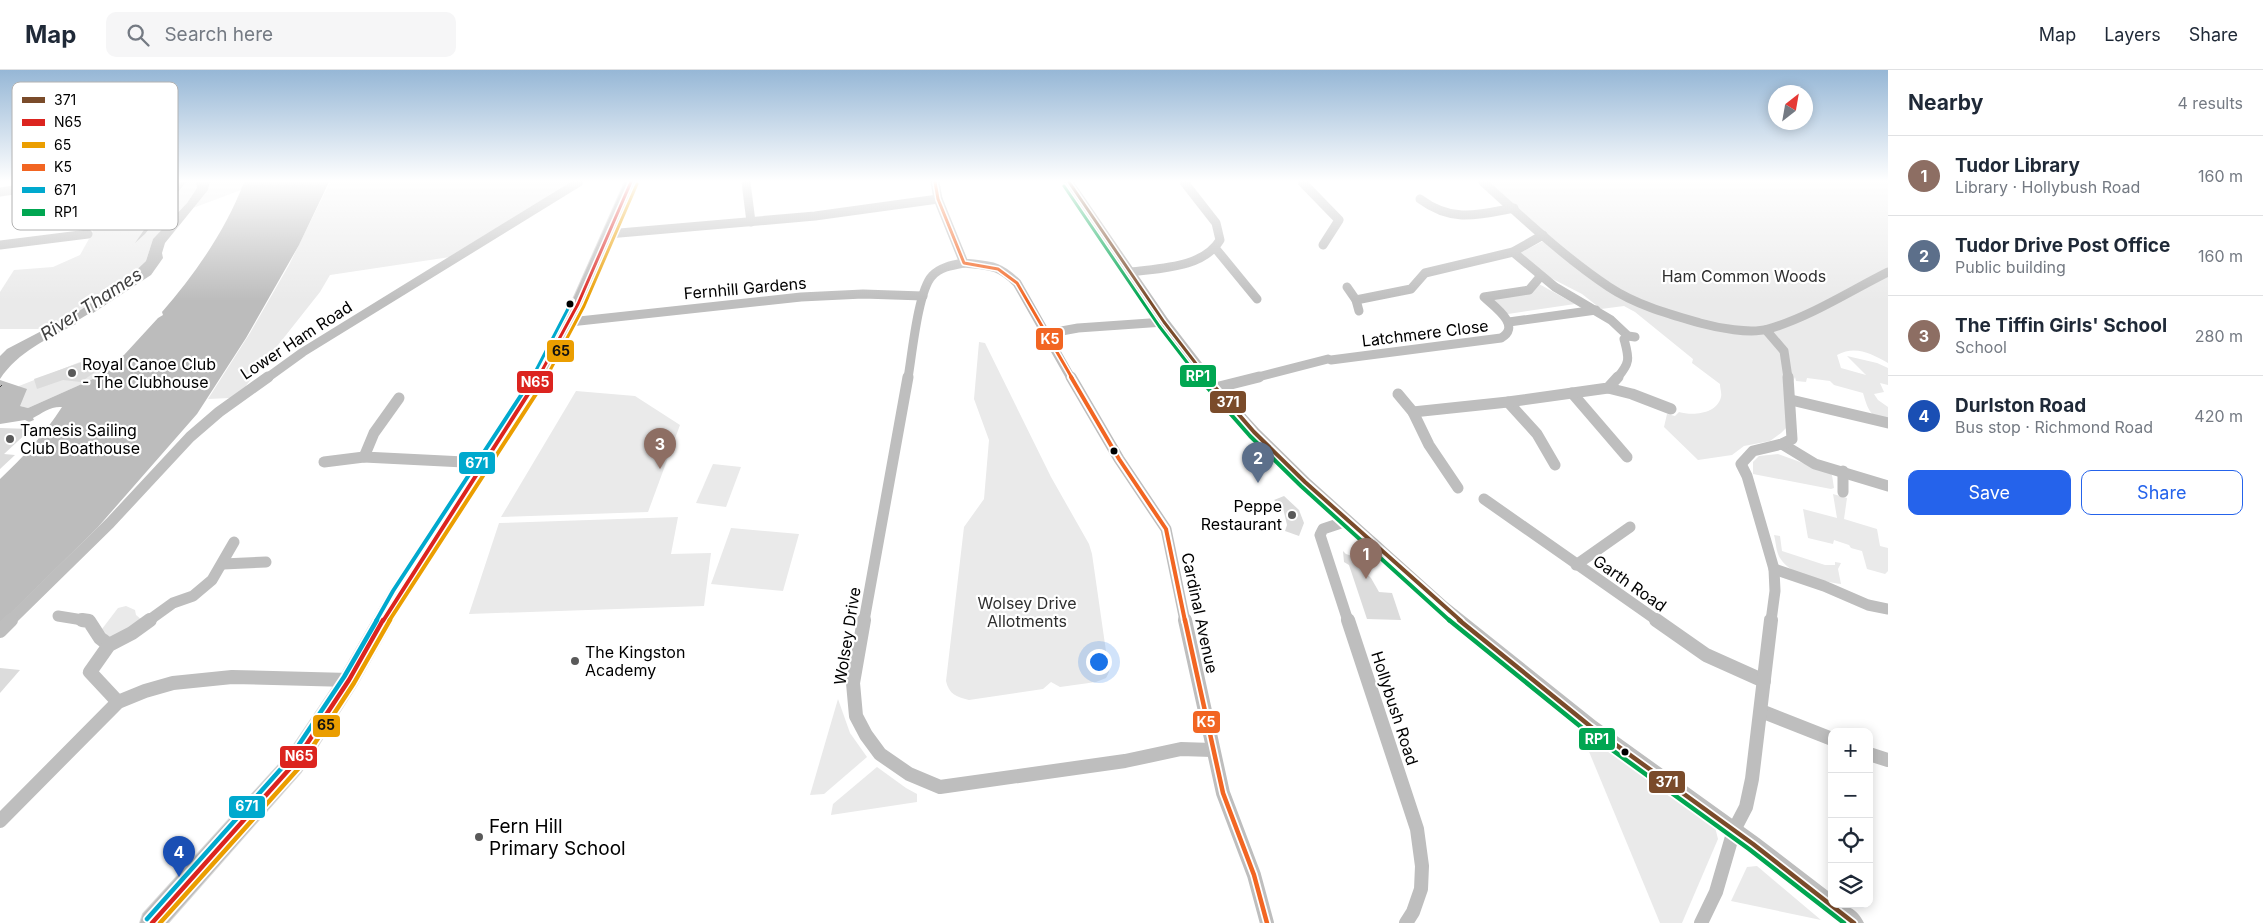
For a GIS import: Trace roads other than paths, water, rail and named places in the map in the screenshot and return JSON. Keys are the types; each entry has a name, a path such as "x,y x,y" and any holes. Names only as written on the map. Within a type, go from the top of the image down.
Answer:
{"main road":[{"path":"152,923 292,765 349,680 398,594 536,383 570,322 613,222"}],"street":[{"name":"Lower Ham Road","path":"0,631 110,523 190,437 219,412 268,375 303,352 516,222"},
{"path":"608,234 751,222"},
{"path":"947,222 964,263"},
{"path":"1096,222 1164,322 1215,388 1258,436 1347,521 1442,606 1590,726 1734,830 1854,923"},
{"path":"1131,272 1185,263 1205,256 1216,249 1220,242 1219,228 1214,222"},
{"path":"1322,245 1338,222"},
{"path":"1529,222 1609,286 1635,301 1673,315 1723,329 1766,330 1795,319 1888,272"},
{"path":"0,245 88,234"},
{"path":"1356,300 1412,289 1425,273 1513,252 1543,235"},
{"path":"1216,249 1257,298"},
{"path":"1513,252 1540,277 1596,310 1632,337 1624,339 1629,360 1625,369 1608,388"},
{"name":"Wolsey Drive","path":"964,263 945,267 932,274 928,278 923,296 853,684 856,716 866,735 880,754 909,774 940,787 1125,761 1180,749 1212,750"},
{"name":"Cardinal Avenue","path":"964,263 985,264 1005,271 1012,277 1120,459 1166,529 1212,750 1223,793 1254,875 1267,923"},
{"name":"Latchmere Close","path":"1215,388 1329,360 1501,338 1509,334 1511,329 1509,322 1484,297 1529,290 1540,277"},
{"path":"1347,287 1356,300 1359,311"},
{"name":"Fernhill Gardens","path":"570,322 800,297 863,294 923,296"},
{"name":"Latchmere Close","path":"1509,322 1596,310"},
{"path":"1046,334 1078,328 1164,322"},
{"path":"1702,923 1716,892 1734,830 1746,807 1752,779 1775,591 1774,569 1747,476 1741,464 1753,451 1782,444 1792,439 1791,400 1784,351 1766,330"},
{"path":"1413,412 1508,402 1608,388 1632,394 1670,409"},
{"path":"1398,394 1413,412 1429,446 1458,488"},
{"path":"1572,394 1627,456"},
{"path":"364,457 374,433 399,398"},
{"path":"1791,400 1888,424"},
{"path":"1508,402 1537,434 1555,465"},
{"path":"1782,444 1815,464 1888,486"},
{"path":"324,462 364,457 484,463"},
{"path":"1842,492 1843,471"},
{"name":"Garth Road","path":"1484,499 1706,655 1764,681"},
{"name":"Hollybush Road","path":"1347,521 1323,529 1320,535 1417,829 1423,873 1421,890 1415,910 1406,923"},
{"path":"1576,565 1630,527"},
{"path":"118,702 90,672 109,645 132,633 173,603 193,596 212,580 223,564 234,542"},
{"path":"223,564 266,562"},
{"path":"1774,569 1824,586 1868,605 1888,609"},
{"path":"58,616 89,621 100,638 109,645"},
{"path":"0,821 118,702 136,693 171,683 244,676 349,680"},
{"path":"1761,711 1828,737"},
{"path":"1873,755 1888,760"}],"water":[{"path":"225,222 310,222 299,245 246,338 197,414 98,527 0,624 0,479 33,445 62,407 47,410 29,422 25,420 0,424 0,380 27,389 20,406 28,408 93,379 124,355 163,315 162,312 198,267"},
{"path":"144,230 148,230 145,234 135,243"},
{"name":"River Thames","path":"162,230 176,230 165,243 162,253 163,258 151,275 93,313 75,322 76,324 25,353 7,369 0,379 0,356 7,349 76,313 128,278 146,261 153,239"}],"place":[{"name":"Royal Canoe Club - The Clubhouse","path":"72,373"},
{"name":"Tamesis Sailing Club Boathouse","path":"10,439"},
{"name":"The Tiffin Girls' School","path":"660,469"},
{"name":"Tudor Drive Post Office","path":"1258,483"},
{"name":"Peppe Restaurant","path":"1292,515"},
{"name":"Tudor Library","path":"1366,579"},
{"name":"The Kingston Academy","path":"575,661"},
{"name":"Fern Hill Primary School","path":"479,837"},
{"name":"Durlston Road","path":"179,877"}],"park label":[{"name":"Ham Common Woods","path":"1744,276"},
{"name":"Wolsey Drive Allotments","path":"1027,612"}]}
